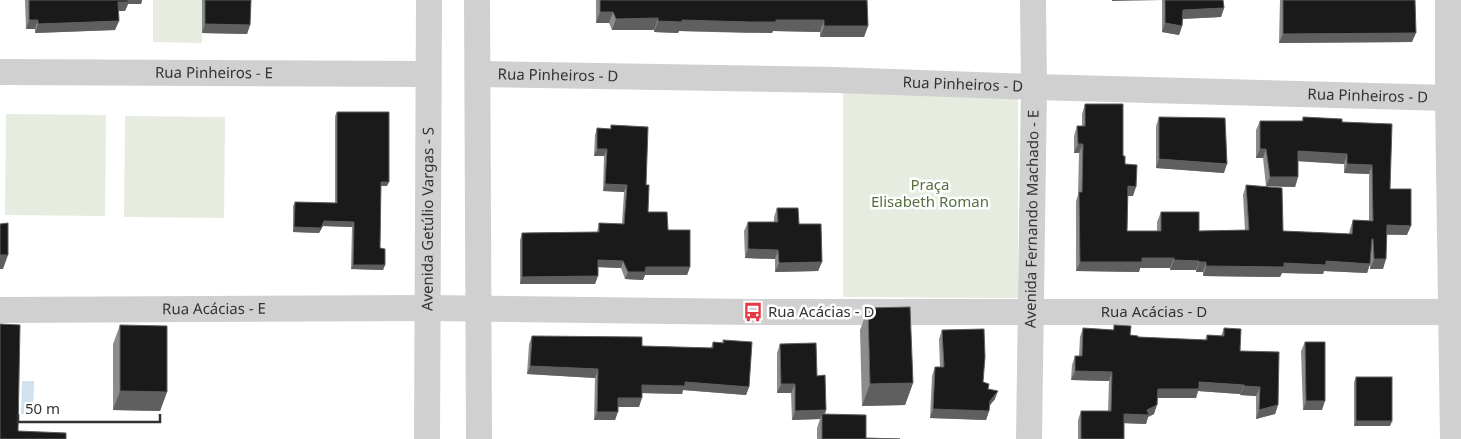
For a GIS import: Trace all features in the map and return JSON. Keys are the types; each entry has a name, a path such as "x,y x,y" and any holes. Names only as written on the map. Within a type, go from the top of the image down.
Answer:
{"street":[{"name":"Avenida Getúlio Vargas - S","path":"427,439 429,0"},
{"path":"478,0 479,439"},
{"name":"Avenida Fernando Machado - E","path":"1029,439 1032,311 1033,0"},
{"path":"1448,0 1448,98 1456,312 1453,439"},
{"name":"Rua Pinheiros - E","path":"0,72 428,74"},
{"name":"Rua Pinheiros - D","path":"478,74 837,80 1034,88 1448,98"},
{"name":"Rua Acácias - D","path":"427,308 753,312 1456,312"},
{"name":"Rua Acácias - E","path":"0,310 427,308"}],"green space":[{"path":"153,0 202,0 202,43 153,42"},
{"name":"Praça Elisabeth Roman","path":"843,89 1018,90 1018,298 843,297"},
{"path":"6,114 106,115 105,216 5,215"},
{"path":"125,116 225,117 224,218 124,217"}],"water":[{"path":"22,381 34,381 33,414 21,414"}],"building":[{"path":"29,0 128,0 128,2 118,2 119,21 38,24 38,20 29,20"},
{"path":"205,0 251,0 250,25 205,24"},
{"path":"600,0 867,0 868,26 824,26 824,20 750,22 682,20 682,22 658,21 658,18 616,19 613,12 600,12"},
{"path":"1165,0 1223,0 1224,8 1183,10 1182,26 1165,23"},
{"path":"1283,0 1415,0 1416,33 1283,34"},
{"path":"1085,104 1123,104 1123,156 1125,156 1125,164 1137,165 1136,187 1128,186 1127,231 1161,231 1161,212 1199,212 1199,231 1249,230 1246,185 1282,188 1283,231 1352,234 1353,220 1373,221 1372,165 1347,164 1347,154 1298,151 1298,177 1270,177 1266,149 1260,149 1260,121 1303,121 1303,117 1342,119 1342,122 1392,124 1390,189 1411,189 1411,226 1387,225 1386,259 1374,259 1372,239 1370,264 1326,261 1326,265 1284,263 1284,267 1206,266 1206,262 1174,260 1174,258 1142,258 1142,262 1080,262 1079,192 1082,192 1083,144 1078,144 1077,126 1085,126"},
{"path":"337,112 389,112 389,182 381,182 380,248 385,249 385,265 353,265 354,222 324,221 321,228 294,227 295,202 337,203"},
{"path":"1159,117 1225,118 1227,164 1159,159"},
{"path":"611,125 648,127 646,185 649,185 648,212 667,212 668,230 690,230 690,267 646,267 645,272 628,272 623,261 598,260 598,276 522,277 522,233 599,232 599,223 624,224 627,185 605,184 607,149 597,149 597,128 611,129"},
{"path":"777,208 798,208 799,224 821,224 822,262 779,263 778,250 748,249 748,222 778,222"},
{"path":"8,223 8,255 0,255 0,224"},
{"path":"910,307 913,383 870,384 868,308"},
{"path":"0,324 20,325 18,431 66,433 66,439 0,439"},
{"path":"120,325 167,326 167,392 120,391"},
{"path":"1114,325 1131,326 1130,335 1138,337 1207,340 1207,335 1224,336 1224,328 1241,329 1240,351 1279,352 1278,405 1259,410 1260,387 1199,382 1199,389 1158,389 1157,405 1147,410 1149,415 1124,414 1124,439 1081,439 1081,411 1111,411 1112,372 1075,371 1075,356 1082,356 1083,328 1114,330"},
{"path":"984,329 985,357 983,382 989,384 988,389 998,391 990,401 989,411 933,409 935,367 944,367 942,330"},
{"path":"532,336 642,337 642,346 713,348 713,342 724,343 723,340 752,342 749,387 685,382 685,386 642,385 642,398 618,398 618,412 597,412 598,369 530,366"},
{"path":"1305,342 1325,342 1325,401 1306,401"},
{"path":"816,343 817,376 825,375 826,410 795,411 795,384 781,384 780,344"},
{"path":"1356,377 1392,377 1392,421 1356,421"},
{"path":"822,414 866,415 866,438 900,439 822,439"}],"place":[{"name":"Rua Acácias - D","path":"753,312"}]}
